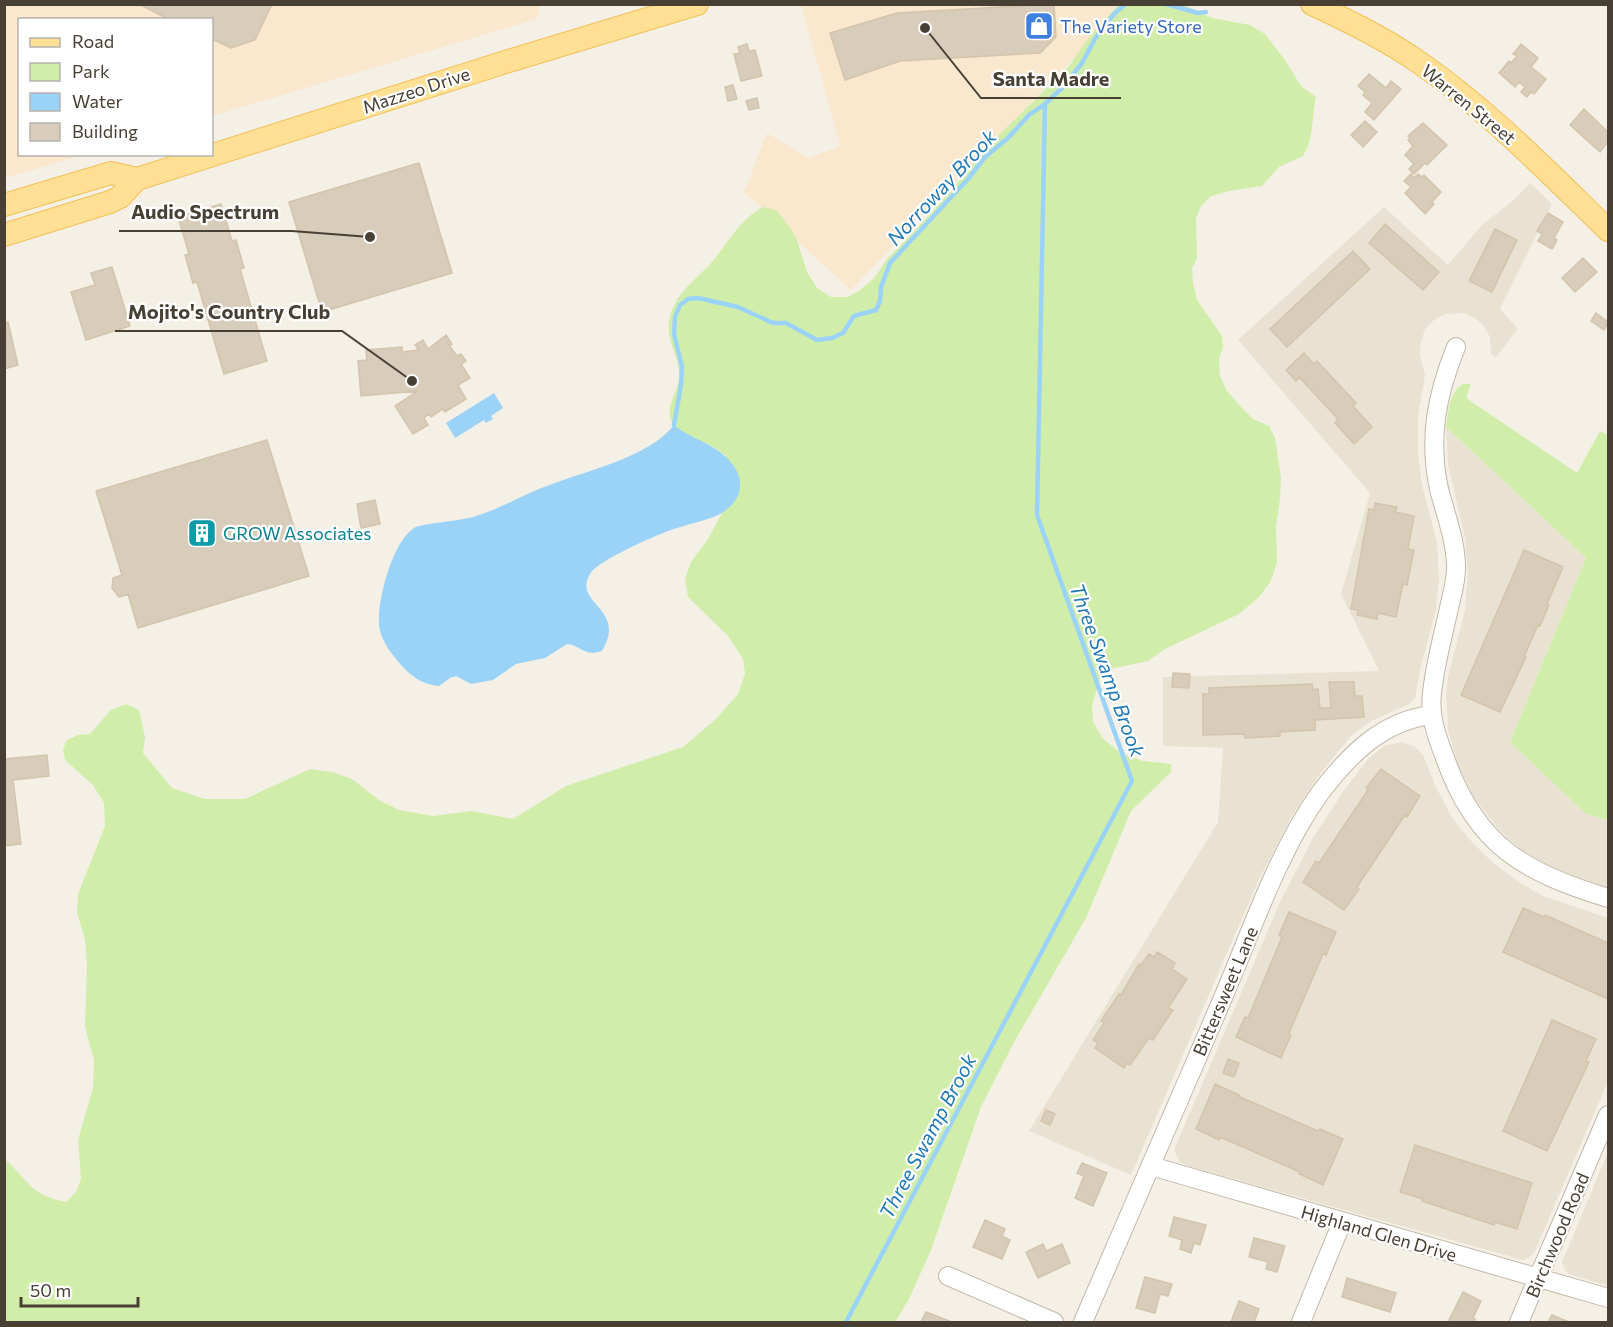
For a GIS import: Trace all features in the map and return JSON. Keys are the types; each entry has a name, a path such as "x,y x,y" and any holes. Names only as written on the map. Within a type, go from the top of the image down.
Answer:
{"main road":[{"name":"Mazzeo Drive","path":"213,155 697,4"},
{"name":"Warren Street","path":"1312,4 1363,28 1392,45 1450,85 1511,137 1608,230"},
{"name":"Mazzeo Drive","path":"4,235 110,202 120,197 137,179 209,156"},
{"name":"Mazzeo Drive","path":"4,205 111,172 137,179"}],"street":[{"path":"1456,347 1441,390 1434,425 1433,449 1436,475 1456,565 1454,585 1434,676 1431,715 1453,781 1474,818 1486,833 1513,857 1535,871 1563,884 1608,898"},
{"name":"Bittersweet Lane","path":"1083,1323 1267,895 1302,822 1341,768 1370,740 1387,728 1403,721 1431,715"},
{"name":"Birchwood Road","path":"1519,1323 1608,1115"},
{"name":"Highland Glen Drive","path":"1151,1166 1608,1298"},
{"path":"1301,1323 1342,1222"},
{"path":"948,1276 1054,1323"}],"shaded area":[{"path":"5,5 540,5 537,19 213,116 213,18 18,18 18,156 80,156 5,178"},
{"path":"801,5 1125,5 851,290 744,192 767,133 809,158 840,146"},
{"path":"1530,183 1552,204 1500,309 1518,329 1496,357 1491,354 1490,337 1484,326 1475,318 1464,313 1445,314 1434,320 1425,329 1421,342 1420,355 1425,375 1418,417 1418,451 1422,485 1437,542 1439,580 1436,610 1415,698 1408,705 1371,721 1350,737 1320,774 1292,816 1260,877 1131,1175 1029,1131 1218,822 1223,748 1163,746 1163,677 1379,671 1341,594 1370,493 1238,340 1384,207 1448,265 1482,225 1515,199"},
{"path":"1446,427 1586,558 1510,742 1586,814 1608,820 1608,888 1556,870 1525,852 1510,840 1475,799 1458,766 1448,730 1446,695 1448,677 1465,610 1468,573 1465,537 1448,465"},
{"path":"1402,742 1414,746 1423,755 1451,816 1469,839 1491,861 1516,880 1543,896 1608,918 1608,1081 1534,1253 1523,1260 1187,1166 1180,1162 1174,1150 1280,902 1314,836 1369,758 1384,746"},
{"path":"1608,1152 1608,1286 1569,1274 1562,1262"}],"green space":[{"path":"1118,5 1184,5 1212,18 1250,25 1265,34 1301,86 1316,97 1311,134 1303,156 1279,167 1262,186 1211,196 1201,206 1196,218 1197,258 1192,268 1193,283 1197,300 1222,336 1223,347 1219,359 1220,376 1227,391 1240,406 1253,419 1269,426 1275,438 1281,478 1276,526 1277,562 1271,581 1259,597 1239,614 1165,649 1148,661 1110,669 1100,679 1092,705 1093,722 1103,739 1121,753 1143,761 1171,764 1171,772 1131,811 1086,918 1013,1044 981,1107 931,1250 909,1299 895,1322 5,1322 4,1158 37,1191 66,1202 76,1192 81,1179 78,1140 93,1088 94,1060 85,1027 87,964 85,939 77,913 78,894 105,826 104,803 93,785 65,760 63,749 67,740 78,735 90,734 111,710 126,704 139,710 145,737 143,753 172,788 205,799 245,799 310,769 332,772 352,779 379,800 399,810 433,816 472,811 513,819 566,786 683,747 716,719 738,694 745,674 743,659 728,636 688,597 685,579 691,562 708,539 722,513 739,493 727,458 714,448 682,433 671,420 670,409 679,376 669,329 671,312 675,304 685,289 711,263 740,225 763,207 776,210 796,237 807,272 817,288 831,297 848,297 859,291 874,278 887,259 933,211 988,146 1069,66 1090,36"},
{"path":"1463,384 1471,384 1466,398 1577,473 1600,431 1608,435 1608,820 1586,814 1510,742 1586,558 1446,427 1454,392"}],"water":[{"path":"494,393 503,408 491,416 493,419 486,423 484,420 455,438 446,423"},
{"path":"674,425 716,449 728,459 740,480 738,495 722,513 642,542 615,555 590,574 586,584 588,593 609,625 608,637 602,651 591,653 567,644 545,658 516,664 493,680 471,684 456,676 439,686 416,678 399,663 382,638 379,615 383,587 393,559 406,535 414,528 476,516 542,488 618,461 650,446"}],"building":[{"path":"139,4 272,4 255,40 231,48 213,39 213,18 166,18"},
{"path":"1054,4 1056,37 1040,53 900,61 845,80 830,33 897,13"},
{"path":"747,44 749,51 755,50 762,76 741,81 734,54 740,53 738,47"},
{"path":"1521,44 1538,58 1531,67 1546,79 1534,94 1531,92 1527,97 1521,92 1525,87 1519,82 1515,87 1499,73 1509,61 1511,63 1517,56 1513,54"},
{"path":"1369,74 1386,88 1391,81 1401,89 1374,120 1365,112 1372,103 1363,95 1365,92 1358,86"},
{"path":"733,85 737,99 728,101 725,87"},
{"path":"757,98 759,108 749,110 746,101"},
{"path":"1584,109 1608,132 1608,142 1600,152 1570,125"},
{"path":"1365,121 1377,132 1363,147 1351,135"},
{"path":"1423,123 1447,145 1427,165 1425,163 1414,174 1409,169 1414,164 1405,155 1413,146 1408,136"},
{"path":"419,163 452,273 322,312 289,202"},
{"path":"1411,174 1414,178 1418,174 1422,177 1424,175 1441,192 1425,214 1405,193 1411,187 1404,181"},
{"path":"221,204 232,241 236,240 244,268 240,269 267,361 224,374 197,282 193,283 185,255 189,254 178,217"},
{"path":"1548,213 1563,222 1554,238 1557,240 1552,249 1538,241 1542,234 1537,231"},
{"path":"1385,224 1439,272 1423,290 1369,243"},
{"path":"1495,229 1517,240 1492,292 1469,281"},
{"path":"1353,251 1370,269 1287,347 1270,329"},
{"path":"1583,258 1597,272 1575,292 1562,278"},
{"path":"112,267 130,326 86,340 71,292 95,285 91,273"},
{"path":"1596,313 1608,322 1604,330 1591,321"},
{"path":"8,322 18,365 4,369 4,323"},
{"path":"446,335 452,344 449,345 457,356 461,354 466,361 461,364 470,378 458,385 466,399 445,412 443,409 431,417 429,414 424,418 428,425 413,434 395,406 418,391 361,396 358,361 367,360 366,350 402,347 402,352 419,350 415,345 423,340 428,349"},
{"path":"1304,353 1314,364 1317,361 1356,403 1353,406 1372,427 1354,444 1335,423 1338,419 1299,377 1296,381 1286,370"},
{"name":"GROW Associates","path":"267,440 309,576 138,628 128,594 119,597 112,588 113,578 122,575 96,491"},
{"path":"375,500 380,524 361,528 357,504"},
{"path":"1375,503 1397,507 1395,512 1414,516 1408,549 1414,550 1407,585 1403,584 1396,617 1378,613 1377,619 1357,615 1358,610 1351,609 1369,509 1374,510"},
{"path":"1524,550 1563,567 1540,626 1538,625 1524,657 1526,657 1500,712 1461,695"},
{"path":"1173,673 1190,674 1189,688 1172,687"},
{"path":"1329,682 1354,682 1355,696 1362,696 1364,717 1315,720 1315,730 1280,732 1280,736 1245,738 1244,734 1203,735 1203,694 1209,694 1209,688 1312,684 1313,690 1318,689 1320,708 1331,708"},
{"path":"47,755 49,776 13,780 21,844 4,846 4,759"},
{"path":"1381,769 1420,796 1357,887 1359,889 1344,910 1303,882 1316,861 1319,863 1368,790 1366,788"},
{"path":"1523,908 1544,917 1545,915 1608,943 1608,999 1503,952"},
{"path":"1289,912 1336,932 1326,955 1323,954 1289,1033 1291,1035 1281,1058 1236,1037 1245,1017 1248,1018 1282,937 1279,935"},
{"path":"1157,952 1175,963 1172,969 1187,979 1168,1008 1173,1010 1153,1040 1149,1038 1130,1065 1127,1063 1124,1068 1095,1048 1098,1043 1093,1040 1104,1023 1101,1021 1119,994 1121,995 1139,964 1141,965 1149,954 1154,957"},
{"path":"1552,1020 1596,1039 1586,1061 1589,1062 1547,1151 1503,1131"},
{"path":"1228,1059 1239,1063 1234,1077 1223,1073"},
{"path":"1215,1084 1318,1131 1320,1129 1343,1139 1323,1185 1299,1174 1300,1172 1196,1129"},
{"path":"1046,1110 1055,1114 1050,1125 1041,1121"},
{"path":"1415,1145 1532,1183 1517,1229 1495,1222 1494,1225 1400,1192"},
{"path":"1082,1163 1107,1173 1093,1206 1075,1198 1084,1176 1077,1173"},
{"path":"1174,1217 1206,1225 1200,1245 1194,1243 1191,1253 1180,1249 1182,1240 1169,1236"},
{"path":"985,1220 1005,1229 1002,1236 1010,1240 1002,1259 973,1247"},
{"path":"1254,1238 1285,1246 1277,1272 1266,1269 1268,1262 1249,1257"},
{"path":"1043,1244 1046,1251 1062,1244 1070,1263 1038,1278 1026,1252"},
{"path":"1145,1277 1172,1284 1168,1296 1160,1294 1155,1313 1136,1308"},
{"path":"1347,1278 1396,1293 1390,1312 1342,1297"},
{"path":"1463,1292 1481,1301 1473,1318 1474,1322 1448,1322"},
{"path":"1239,1301 1259,1309 1254,1322 1231,1322"},
{"path":"926,1312 952,1322 921,1322"},
{"path":"1552,1315 1569,1322 1548,1322"}],"waterway":[{"name":"Norroway Brook","path":"674,425 682,367 674,334 675,317 680,305 688,299 698,298 738,307 773,323 786,323 817,340 832,338 843,333 854,316 876,310 890,263 968,179 985,157 1008,138 1029,115 1064,86 1082,63 1103,27 1126,4"},
{"name":"Norroway Brook","path":"1166,4 1198,13 1206,12"},
{"name":"Three Swamp Brook","path":"846,1322 1132,781 1037,515 1045,104"}],"place":[{"name":"The Variety Store","path":"1039,26"},
{"name":"Santa Madre","path":"925,28"},
{"name":"Audio Spectrum","path":"370,237"},
{"name":"Mojito's Country Club","path":"412,381"},
{"name":"GROW Associates","path":"202,533"}]}
